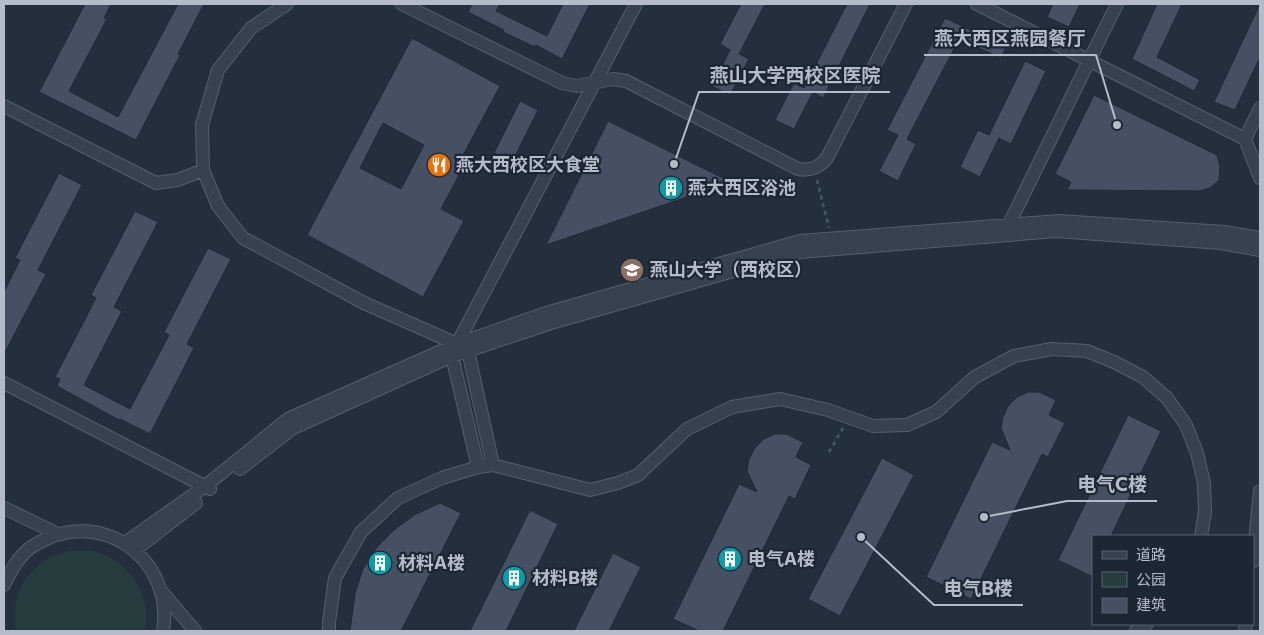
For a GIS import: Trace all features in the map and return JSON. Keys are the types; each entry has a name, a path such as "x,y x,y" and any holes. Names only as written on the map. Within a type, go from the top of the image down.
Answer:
{"street":[{"path":"287,4 251,28 218,70 202,125 203,170 218,206 243,238 364,303 457,344 468,351 493,465"},
{"path":"402,4 562,83 577,86 613,79 626,81 798,169 814,169 827,158 906,4"},
{"path":"478,467 452,356 636,4"},
{"path":"977,4 1245,140 1260,178"},
{"path":"1009,229 1116,4"},
{"path":"4,106 156,182 178,180 203,170"},
{"path":"1245,140 1260,108"},
{"path":"130,546 293,428 452,356 551,323 800,252 1009,229 1059,220 1224,232 1260,238"},
{"path":"208,489 288,420 457,344 546,313 800,241 1009,229 1221,242 1260,250"},
{"path":"329,631 335,578 361,532 398,498 442,478 478,467 493,465 590,490 618,483 638,475 687,429 732,407 780,399 828,410 873,426 907,426 936,412 975,377 1014,356 1052,349 1087,352 1114,362 1143,377 1168,398 1186,425 1197,453 1204,483 1205,512 1201,535"},
{"path":"4,383 208,489"},
{"path":"1254,550 1260,491"},
{"path":"4,508 58,534"},
{"path":"4,585 13,566 33,546 58,534 81,531 104,534 130,546 152,569 162,592 165,616 163,631"},
{"path":"162,592 196,631"}],"path":[{"path":"814,169 832,238"},
{"path":"829,452 848,417"}],"green space":[{"path":"68,551 92,551 103,554 129,572 144,600 146,614 145,631 16,631 16,600 24,582 37,566 54,556"}],"building":[{"path":"85,4 111,4 104,18 107,19 69,91 118,117 178,4 204,4 136,140 39,92"},
{"path":"472,4 500,4 496,11 547,36 563,4 590,4 562,59 536,45 535,47 503,32 504,30 468,12"},
{"path":"741,4 765,4 739,54 749,59 730,95 712,86 730,50 720,44"},
{"path":"847,4 870,4 823,98 813,92 794,129 775,120 794,83 804,88"},
{"path":"1053,4 1080,4 1069,27 1047,17"},
{"path":"1157,4 1182,4 1157,57 1200,80 1194,91 1132,59"},
{"path":"1260,4 1260,57 1235,110 1214,102"},
{"path":"945,18 1006,47 1001,58 959,39 907,139 916,144 898,181 879,171 898,135 887,130"},
{"name":"燕大西校区大食堂","path":"412,38 500,86 461,159 466,162 441,209 464,221 423,297 307,235","holes":["383,123 424,145 401,189 360,168"]},
{"path":"1025,61 1046,71 1011,144 999,138 980,177 960,167 978,130 989,135"},
{"path":"1094,95 1217,155 1220,167 1219,180 1210,188 1199,191 1067,190 1071,182 1055,174"},
{"path":"520,101 538,110 512,162 494,153"},
{"name":"燕大西区浴池","path":"608,121 731,182 546,245"},
{"path":"59,173 82,185 38,270 46,274 4,354 4,292 20,260 15,258"},
{"path":"135,211 158,222 114,307 122,311 84,385 130,409 169,335 164,332 208,248 231,259 187,344 194,348 150,434 119,420 57,386 60,379 55,377 96,298 91,295"},
{"path":"1028,392 1039,392 1056,400 1049,415 1065,423 1048,457 1042,454 971,599 926,577 992,442 1010,450 1001,428 1003,417 1008,406 1017,397"},
{"path":"1128,415 1161,431 1111,535 1092,535 1092,577 1058,560"},
{"name":"电气A楼","path":"775,434 786,434 803,442 796,457 811,465 795,499 789,496 723,631 699,631 673,619 739,484 757,492 747,471 749,459 755,448 764,439"},
{"path":"882,458 914,475 840,616 808,599"},
{"name":"材料A楼","path":"440,503 461,513 401,631 350,631 355,593 363,569 377,547 395,529 416,514"},
{"name":"材料B楼","path":"530,510 558,524 506,631 470,631"},
{"path":"613,553 641,567 609,631 574,631"}],"place":[{"name":"燕大西区燕园餐厅","path":"1117,125"},
{"name":"燕山大学西校区医院","path":"674,164"},
{"name":"燕大西校区大食堂","path":"439,165"},
{"name":"燕大西区浴池","path":"671,188"},
{"name":"燕山大学（西校区）","path":"632,270"},
{"name":"电气C楼","path":"984,517"},
{"name":"电气B楼","path":"861,537"},
{"name":"电气A楼","path":"730,559"},
{"name":"材料A楼","path":"380,563"},
{"name":"材料B楼","path":"514,578"}]}
